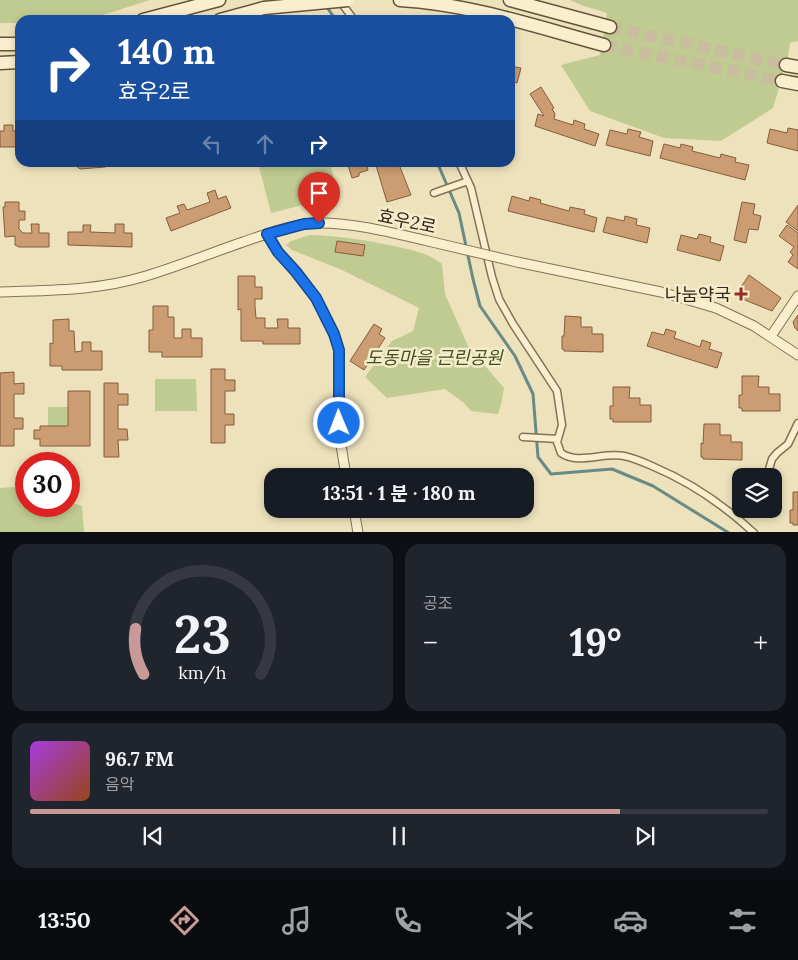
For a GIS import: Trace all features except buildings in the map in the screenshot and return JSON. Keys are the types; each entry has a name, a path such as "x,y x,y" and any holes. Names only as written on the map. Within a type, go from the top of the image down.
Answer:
{"main road":[{"path":"162,15 219,0"},
{"path":"238,15 264,8 348,0"},
{"path":"400,0 477,5 509,15"},
{"path":"510,0 610,27"},
{"path":"515,17 604,45"},
{"path":"0,44 15,44"},
{"path":"0,62 15,62"},
{"path":"782,81 798,84"}],"street":[{"path":"339,0 350,15"},
{"path":"460,167 464,182 471,188 499,299 512,324 557,391 562,425 558,439 560,452 573,458 609,454 638,460 670,474 732,512"},
{"path":"436,192 464,182"},
{"name":"효우2로","path":"0,292 82,290 113,285 148,275 267,234 304,224 341,224 382,231 661,292 716,308 735,316 771,336 798,355"},
{"path":"267,234 278,252 316,298 334,334 339,350 340,439 345,468"},
{"path":"771,336 798,296"},
{"path":"769,468 772,459 788,444 798,422"},
{"path":"526,437 558,439"},
{"path":"356,518 358,532"},
{"path":"739,518 754,532"}],"green space":[{"path":"0,0 150,0 103,15 15,15 15,23 0,23"},
{"path":"570,0 798,0 798,41 790,43 773,108 721,141 664,138 590,111 561,65 600,55 607,13"},
{"path":"259,167 331,167 338,196 271,213"},
{"name":"도동마을 근린공원","path":"310,235 357,239 403,248 419,252 442,264 445,294 468,346 504,388 498,414 471,411 464,403 445,389 387,398 365,377 392,341 413,331 419,308 342,270 292,250 286,245 291,241"},
{"path":"155,379 196,379 197,411 155,411"},
{"path":"48,407 68,407 68,426 48,426"},
{"path":"0,488 15,488 15,517 80,517 80,505 82,506 84,532 0,532"}],"waterway":[{"path":"326,6 332,15"},
{"path":"439,167 459,213 480,306 515,356 533,394 538,457 551,474 612,469 653,486 727,532"}],"tunnel":[{"path":"610,27 786,65"},
{"path":"604,45 782,81"}],"place":[{"name":"나눔약국","path":"741,294"}],"route":[{"path":"319,223 304,224 267,234 278,252 316,298 334,334 339,350 339,423"}]}
